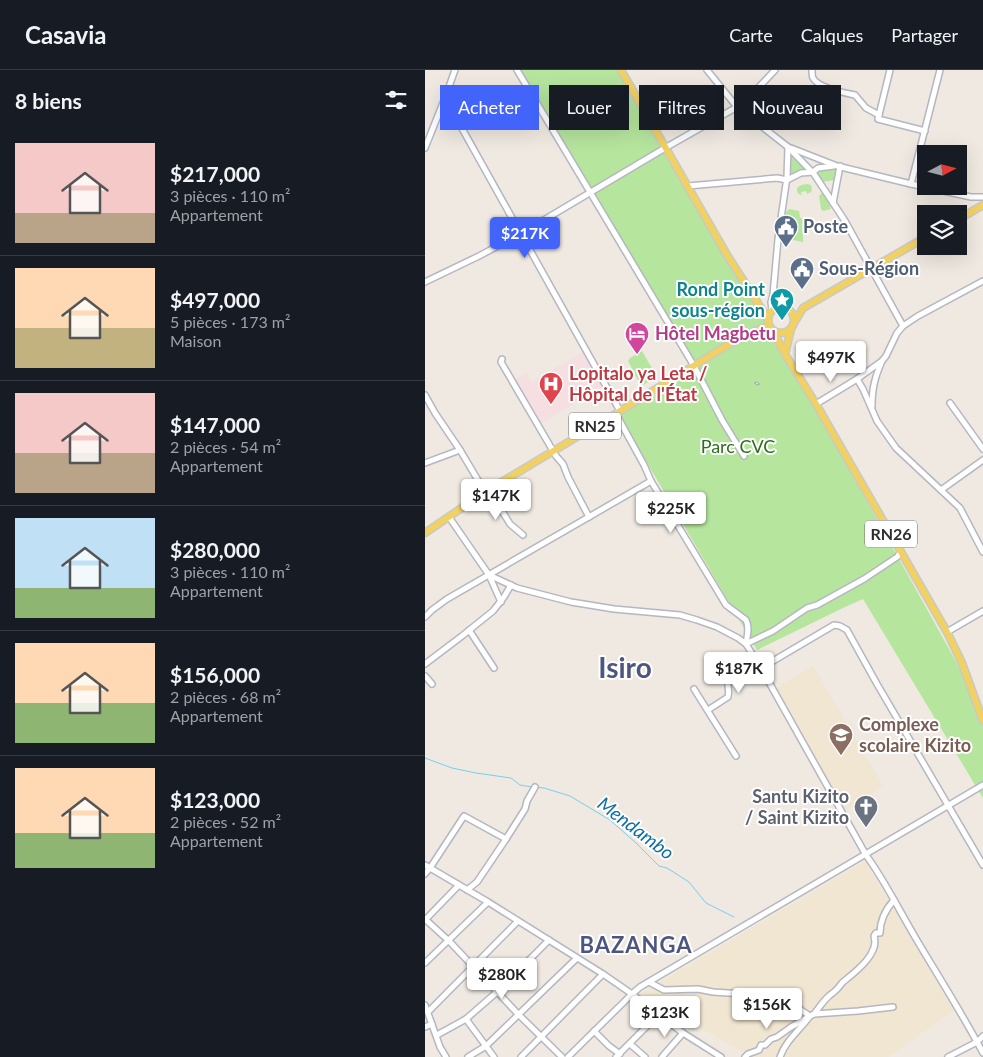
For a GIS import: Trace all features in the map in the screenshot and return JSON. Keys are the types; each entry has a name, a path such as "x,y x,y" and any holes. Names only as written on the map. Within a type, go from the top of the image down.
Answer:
{"main road":[{"path":"621,70 727,255 770,325"},
{"path":"967,214 983,205"},
{"path":"792,326 803,308 917,242"},
{"path":"759,305 772,311"},
{"path":"772,311 777,308 803,308"},
{"path":"785,354 793,316 786,308"},
{"path":"770,325 772,311"},
{"name":"RN25","path":"425,533 487,491 731,343 770,325 779,333 792,326"},
{"name":"RN26","path":"770,325 947,632 962,663 983,721"}],"street":[{"path":"450,85 455,70"},
{"path":"517,70 694,366 722,420 744,456"},
{"path":"707,70 734,103"},
{"path":"761,85 775,70"},
{"path":"812,70 813,79 821,86 855,95 866,108 879,115"},
{"path":"890,70 878,119 925,131"},
{"path":"911,184 940,70"},
{"path":"425,282 522,233 734,109"},
{"path":"425,148 440,110"},
{"path":"463,130 522,233 618,412 651,481 723,600 746,620 748,624 746,644"},
{"path":"766,130 788,147 813,172 845,221 903,326"},
{"path":"788,147 839,166 971,197 983,197"},
{"path":"772,311 771,302 778,239 787,180 788,147"},
{"path":"688,186 777,178 787,180 793,176 813,172 818,168 839,166"},
{"path":"833,203 839,166"},
{"path":"816,404 882,361 887,356 897,333 903,326 983,281"},
{"path":"773,295 786,308"},
{"path":"502,359 501,362 563,464 589,517"},
{"path":"872,408 875,376 882,361"},
{"path":"857,379 877,421 896,448 960,508 983,552"},
{"path":"425,395 437,416 510,524 523,535"},
{"path":"950,403 983,449"},
{"path":"425,454 427,462 460,450"},
{"path":"941,490 983,460"},
{"path":"425,617 447,599 651,481"},
{"path":"449,517 489,575 501,602"},
{"path":"746,644 773,631 807,608 817,605 864,579 901,552"},
{"path":"489,575 511,585 571,602 614,609 680,615 717,627 746,644 866,855 877,870 983,1053"},
{"path":"425,664 493,611 511,585"},
{"path":"947,632 983,611"},
{"path":"761,668 835,625 847,630 947,806 983,865"},
{"path":"469,630 494,668"},
{"path":"708,710 728,697 727,680 732,672 757,662"},
{"path":"425,676 432,684"},
{"path":"694,688 736,756"},
{"path":"567,1057 632,994 649,982 983,785"},
{"path":"467,890 477,882 506,839 525,809 535,787"},
{"path":"425,874 428,866 464,816 506,839"},
{"path":"428,866 603,974 683,1033 721,1057"},
{"path":"459,885 425,920 562,1057"},
{"path":"780,1057 793,1034 841,983 863,966 873,951 876,941 874,936 876,933 880,933 881,920 894,900"},
{"path":"425,963 449,942 488,902"},
{"path":"428,1012 518,921"},
{"path":"437,1035 466,1019 497,992 549,940"},
{"path":"468,1057 486,1046 577,958"},
{"path":"521,1057 603,974"},
{"path":"649,982 664,990 698,989 713,992 759,995 771,999 784,999 795,1003 801,1010 812,1015"},
{"path":"425,1005 445,1057"},
{"path":"745,1057 747,1054 759,1050 761,1045 812,1015 893,1007"},
{"path":"594,1031 618,1055 659,1014"},
{"path":"466,1019 494,1057"},
{"path":"425,1027 432,1024"},
{"path":"662,1057 683,1033"},
{"path":"948,1057 977,1042 983,1036"},
{"path":"630,1044 645,1057"},
{"path":"708,1057 713,1052"}],"shaded area":[{"name":"Lopitalo ya Leta / Hôpital de l'État","path":"583,352 603,386 542,423 515,380 526,373 532,382"},
{"name":"Complexe scolaire Kizito","path":"813,666 883,786 846,810 776,688"},
{"path":"865,861 954,1011 888,1057 752,1057 640,994"}],"green space":[{"name":"Parc CVC","path":"517,70 621,70 639,103 639,130 653,130 667,157 688,186 791,365 983,710 983,798 863,599 757,650 616,410 694,366 597,206 595,190 587,186 553,130 629,130 629,85 549,85 549,123 539,106 539,85 526,85"},
{"path":"791,154 808,170 789,174"},
{"path":"836,167 835,180 822,182 817,172"},
{"path":"807,184 811,185 811,192 807,194 806,191 801,192 802,195 797,192 797,188"},
{"path":"824,193 831,209 823,211 821,209 819,196"},
{"path":"789,209 799,211 800,217 803,220 803,242 781,237 784,214"},
{"path":"642,351 657,377 643,385 639,382 628,361"},
{"path":"617,421 621,428 620,432 610,432 609,426"}],"waterway":[{"name":"Mendambo","path":"425,758 452,768 511,778 520,785 532,787"},
{"name":"Mendambo","path":"536,787 570,796 610,820 659,866 667,868 689,882 706,903 734,917"}],"place":[{"name":"Poste","path":"786,248"},
{"name":"Sous-Région","path":"802,290"},
{"name":"Rond Point sous-région","path":"782,321"},
{"name":"Hôtel Magbetu","path":"637,355"},
{"name":"Lopitalo ya Leta / Hôpital de l'État","path":"551,405"},
{"name":"Complexe scolaire Kizito","path":"841,756"},
{"name":"Santu Kizito / Saint Kizito","path":"866,828"}],"district":[{"name":"Isiro","path":"625,668"},
{"name":"BAZANGA","path":"636,945"}]}
